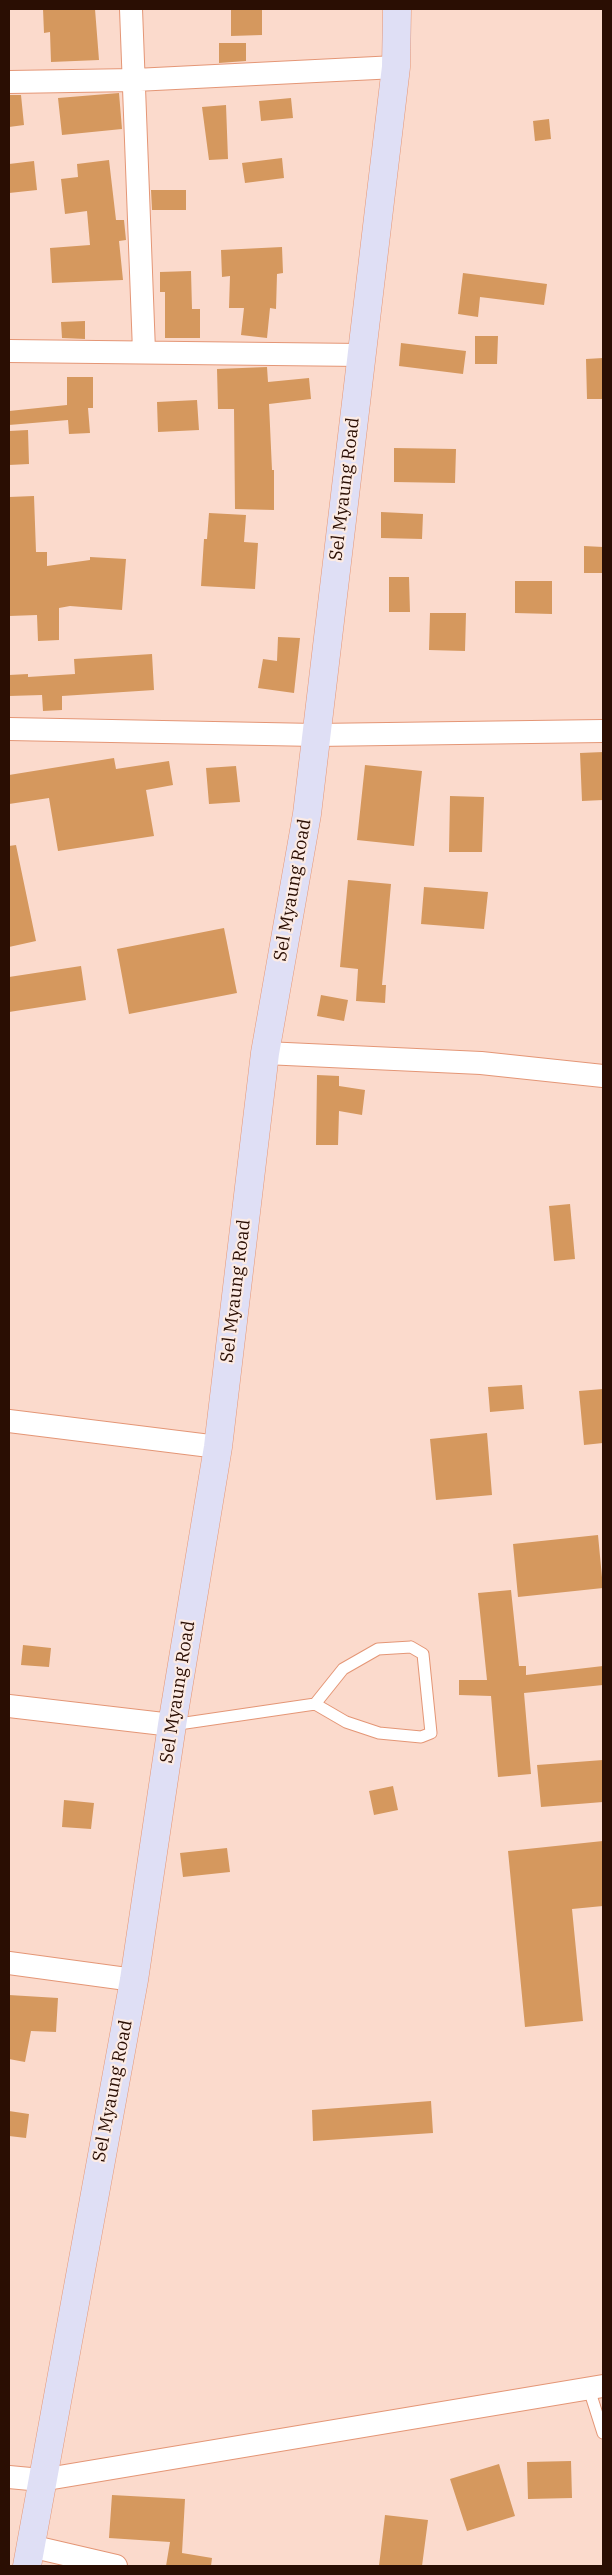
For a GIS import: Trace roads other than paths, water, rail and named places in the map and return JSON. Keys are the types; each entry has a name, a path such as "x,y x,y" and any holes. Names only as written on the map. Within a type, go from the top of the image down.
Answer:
{"main road":[{"name":"Sel Myaung Road","path":"28,2556 134,1980 172,1725 218,1447 264,1053 307,814 396,67 397,9"}],"street":[{"path":"131,9 144,351"},
{"path":"9,82 135,80 396,67"},
{"path":"9,351 144,351 361,355"},
{"path":"9,729 316,735 603,731"},
{"path":"264,1053 481,1063 603,1076"},
{"path":"9,1422 218,1447"},
{"path":"9,1706 172,1725"},
{"path":"9,1963 134,1980"},
{"path":"9,2477 41,2480 596,2388"},
{"path":"28,2556 116,2566"}],"lane":[{"path":"172,1725 315,1704 346,1722 379,1733 421,1737 431,1733 423,1654 411,1648 378,1649 343,1669 315,1704"},
{"path":"596,2388 603,2433"}]}
